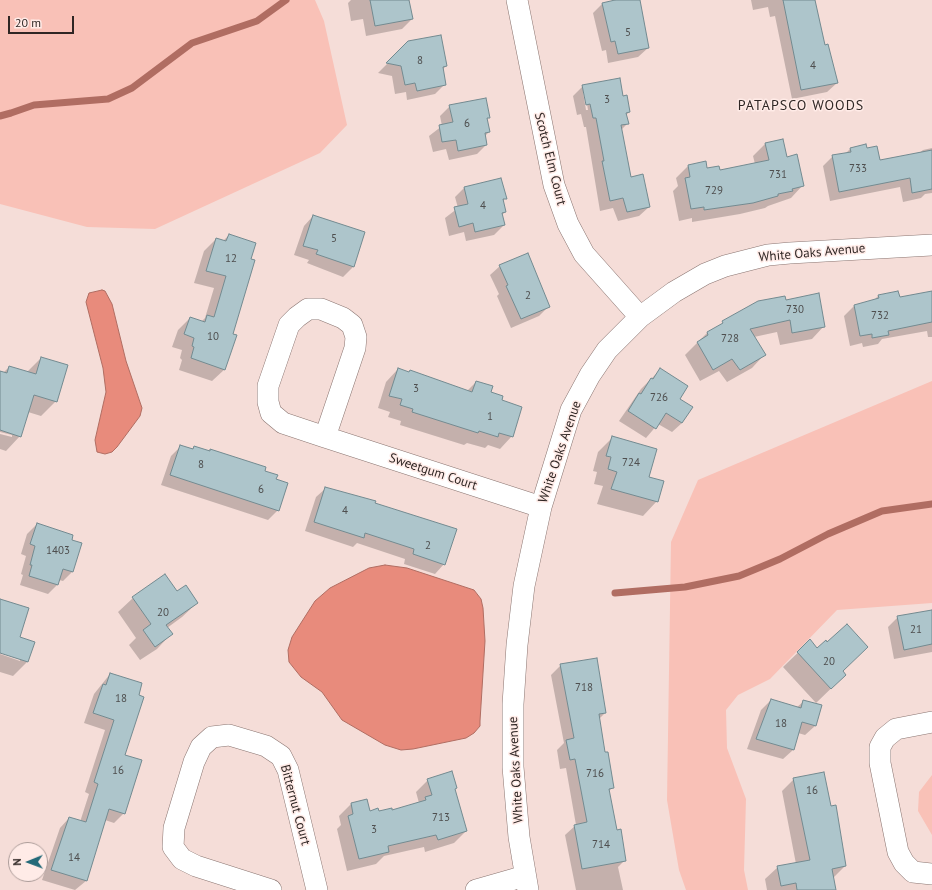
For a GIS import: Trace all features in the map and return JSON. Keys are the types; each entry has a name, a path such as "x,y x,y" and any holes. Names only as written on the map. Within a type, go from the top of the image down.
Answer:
{"street":[{"name":"Scotch Elm Court","path":"517,0 554,185 568,224 584,254 640,317"},
{"name":"White Oaks Avenue","path":"527,883 519,837 513,767 513,704 516,645 524,586 541,507 571,410 590,375 607,350 640,317 674,292 705,274 745,260 790,253 932,245"},
{"name":"Sweetgum Court","path":"325,437 355,348 356,337 352,325 343,318 321,309 308,309 289,325 268,386 268,402 271,413 283,423 325,437 541,507"},
{"path":"932,722 896,729 885,738 880,747 880,763 898,852 904,863 913,872 932,874"},
{"name":"Bitternut Court","path":"271,890 196,866 182,858 173,846 174,828 194,762 202,747 212,737 229,735 266,746 281,756 288,770 317,890"},
{"path":"476,890 527,883"}],"shaded area":[{"path":"0,0 315,0 324,21 347,125 320,153 155,229 87,227 0,204"},
{"path":"102,290 105,291 112,304 126,361 142,408 140,416 117,447 112,452 105,454 97,452 95,440 106,392 103,368 86,302 89,293"},
{"path":"932,381 932,603 837,610 770,679 738,695 726,710 727,748 746,799 744,870 748,890 686,890 679,870 667,800 671,542 698,480"},
{"path":"385,565 407,568 474,590 481,599 485,641 480,726 474,733 466,738 413,749 401,750 385,745 342,720 322,692 301,677 289,662 288,650 292,637 315,601 330,588 369,568"},
{"path":"932,775 932,835 918,811 919,792"}],"building":[{"path":"370,0 409,0 413,19 375,26"},
{"path":"615,0 640,0 649,48 618,54 615,41 611,42 602,3"},
{"path":"783,0 815,0 825,45 828,44 838,83 801,90"},
{"path":"441,35 447,66 443,67 446,85 417,91 415,83 405,85 401,66 386,63 408,41"},
{"path":"620,78 623,96 627,95 630,112 626,113 629,124 621,125 631,177 643,174 650,207 627,212 623,198 610,201 602,161 604,161 596,118 593,118 590,104 586,105 582,85"},
{"path":"486,98 490,118 487,118 490,132 485,133 487,145 458,151 456,140 442,142 439,125 453,122 449,105"},
{"path":"783,139 787,157 797,154 804,186 792,189 793,191 778,194 778,196 753,203 704,210 704,207 691,209 685,178 690,177 688,165 706,161 707,168 719,166 720,170 769,160 765,143"},
{"path":"866,144 867,148 877,146 880,160 932,150 932,189 912,193 910,178 839,192 832,155 851,152 850,148"},
{"path":"501,178 507,199 503,199 506,212 502,213 505,225 475,232 473,223 459,227 454,207 468,204 464,187"},
{"path":"313,215 365,232 354,267 316,254 318,250 303,246"},
{"path":"229,234 256,243 251,259 255,260 233,334 237,335 225,370 191,358 194,347 192,346 194,338 184,334 190,317 205,322 207,315 214,317 226,276 206,271 216,238 226,241"},
{"path":"528,253 550,307 521,319 506,286 508,285 499,265"},
{"path":"898,291 900,297 932,291 932,322 888,331 889,335 872,338 872,334 860,336 854,305 879,298 878,295"},
{"path":"819,293 825,327 792,333 790,320 750,329 766,355 740,370 732,359 713,370 697,342 708,335 707,332 723,323 722,321 758,301 785,296 786,300"},
{"path":"41,357 68,365 57,402 34,395 21,437 0,430 0,371 7,373 9,366 36,374"},
{"path":"398,368 409,372 410,370 472,392 476,381 493,386 491,392 503,396 502,400 522,407 513,437 499,433 498,437 479,431 478,433 412,412 413,409 400,405 402,399 389,396"},
{"path":"660,368 688,386 680,399 693,407 682,423 666,413 656,429 628,411 639,393 641,394 651,378 653,379"},
{"path":"612,436 657,449 649,477 664,481 658,502 611,489 617,472 608,469 611,457 606,456"},
{"path":"180,445 193,449 194,446 210,451 210,449 266,467 265,471 278,475 276,479 288,483 279,511 170,475"},
{"path":"325,487 376,501 375,503 457,529 445,565 413,554 414,549 365,533 364,538 314,522"},
{"path":"37,523 73,535 72,540 82,543 73,572 63,569 58,585 29,576 35,546 30,544"},
{"path":"165,574 177,591 186,585 198,603 166,625 173,634 155,647 143,630 151,624 132,597"},
{"path":"0,599 29,608 20,637 35,642 28,662 0,653"},
{"path":"932,610 932,644 904,650 897,616"},
{"path":"847,624 868,647 843,671 846,675 831,689 797,652 810,639 817,648 826,640 827,642"},
{"path":"597,658 606,713 599,714 605,752 608,752 614,788 609,789 617,830 621,829 626,861 582,869 574,825 587,822 575,759 570,760 566,740 574,738 560,664"},
{"path":"110,673 142,683 139,695 144,697 125,755 142,760 125,814 109,809 87,881 51,870 69,817 86,822 98,784 94,782 114,720 93,713 103,684 106,685"},
{"path":"771,699 801,708 803,700 822,705 816,726 802,722 794,750 756,739"},
{"path":"452,771 457,788 455,789 467,831 438,840 436,835 388,846 389,852 359,859 348,816 353,814 351,803 367,799 370,811 378,808 379,811 392,808 392,810 426,800 425,797 432,795 427,779"},
{"path":"824,772 831,806 836,805 846,866 832,869 836,890 797,890 796,883 781,886 777,866 810,860 793,778"}],"waterway":[{"path":"0,116 34,105 108,99 132,88 192,43 257,21 286,0"},
{"path":"615,593 685,587 739,576 780,559 828,534 882,511 932,504"}],"district":[{"name":"PATAPSCO WOODS","path":"801,106"}]}
